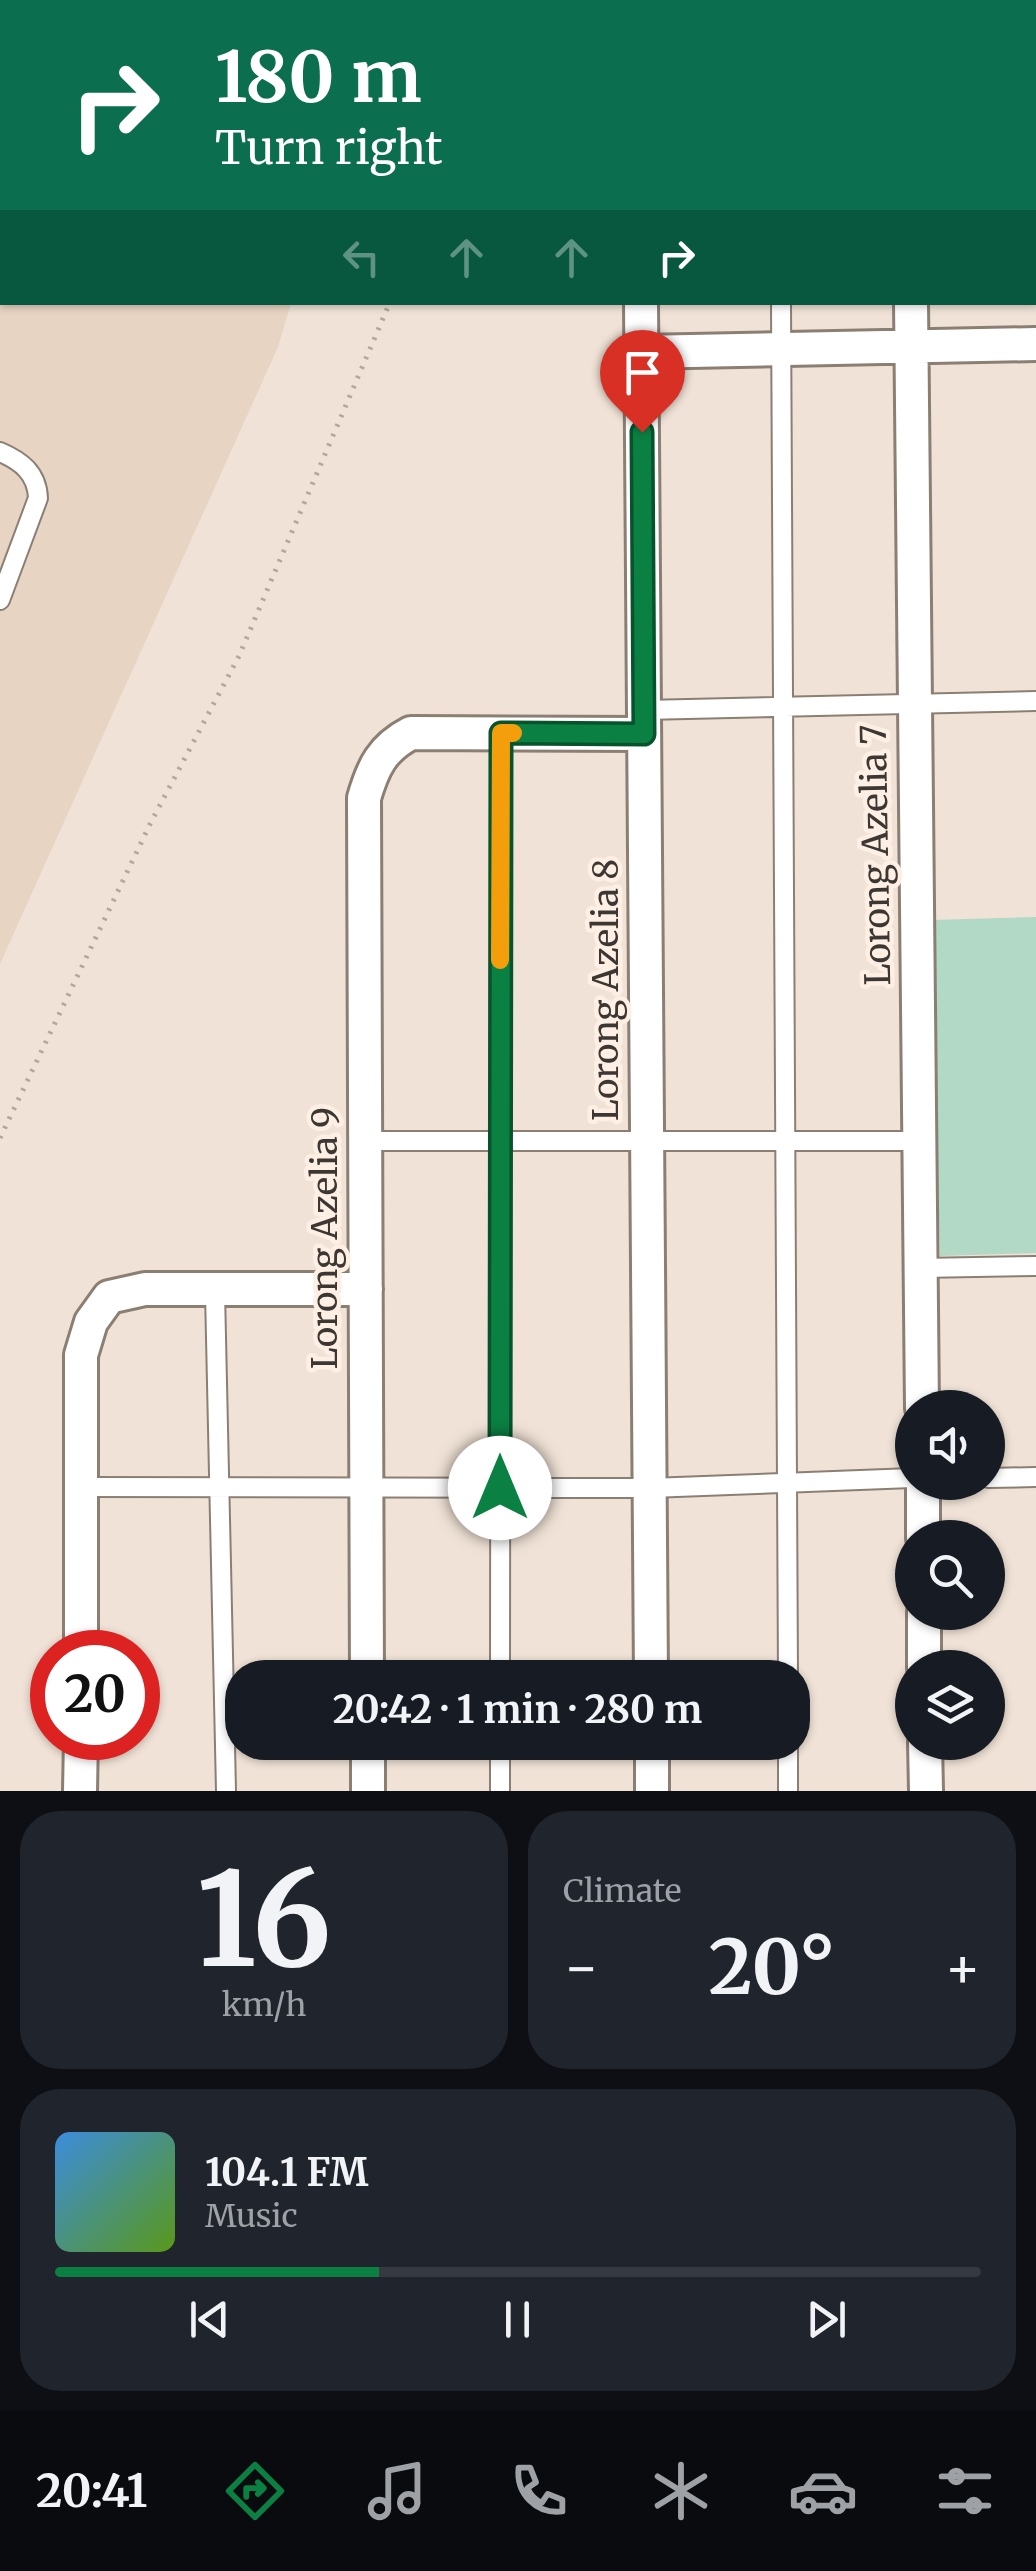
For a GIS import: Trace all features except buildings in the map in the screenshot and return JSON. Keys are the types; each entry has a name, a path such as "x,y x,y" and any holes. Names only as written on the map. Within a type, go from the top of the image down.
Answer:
{"street":[{"name":"Lorong Azelia 8","path":"640,305 651,1660"},
{"name":"Lorong Azelia 7","path":"911,305 922,1390"},
{"path":"641,352 1036,344"},
{"path":"501,733 644,722"},
{"name":"Lorong Azelia 9","path":"367,1660 364,798 372,768 390,744 411,733 501,733"},
{"path":"81,1630 81,1355 91,1322 109,1296 146,1289 366,1290"},
{"path":"80,1760 80,1791"},
{"path":"368,1760 368,1791"},
{"path":"652,1760 652,1791"},
{"path":"925,1760 926,1791"}],"lane":[{"path":"781,305 788,1660"},
{"path":"0,452 23,464 32,475 38,498 0,600"},
{"path":"644,722 783,706 1036,701"},
{"path":"500,1660 501,733"},
{"path":"365,1141 919,1141"},
{"path":"920,1268 1036,1266"},
{"path":"215,1292 226,1791"},
{"path":"1005,1478 1036,1477"},
{"path":"82,1487 650,1488 895,1478"},
{"path":"500,1760 500,1791"},
{"path":"788,1760 788,1791"}],"path":[{"path":"0,1138 144,836 232,670 301,518 389,305"}],"shaded area":[{"path":"0,305 290,305 278,347 0,964"}],"green space":[{"path":"1036,917 1036,1253 940,1256 931,920"}],"slow traffic":[{"path":"500,960 501,733 513,733"}],"route":[{"path":"500,1488 501,733 644,734 642,432"}]}
